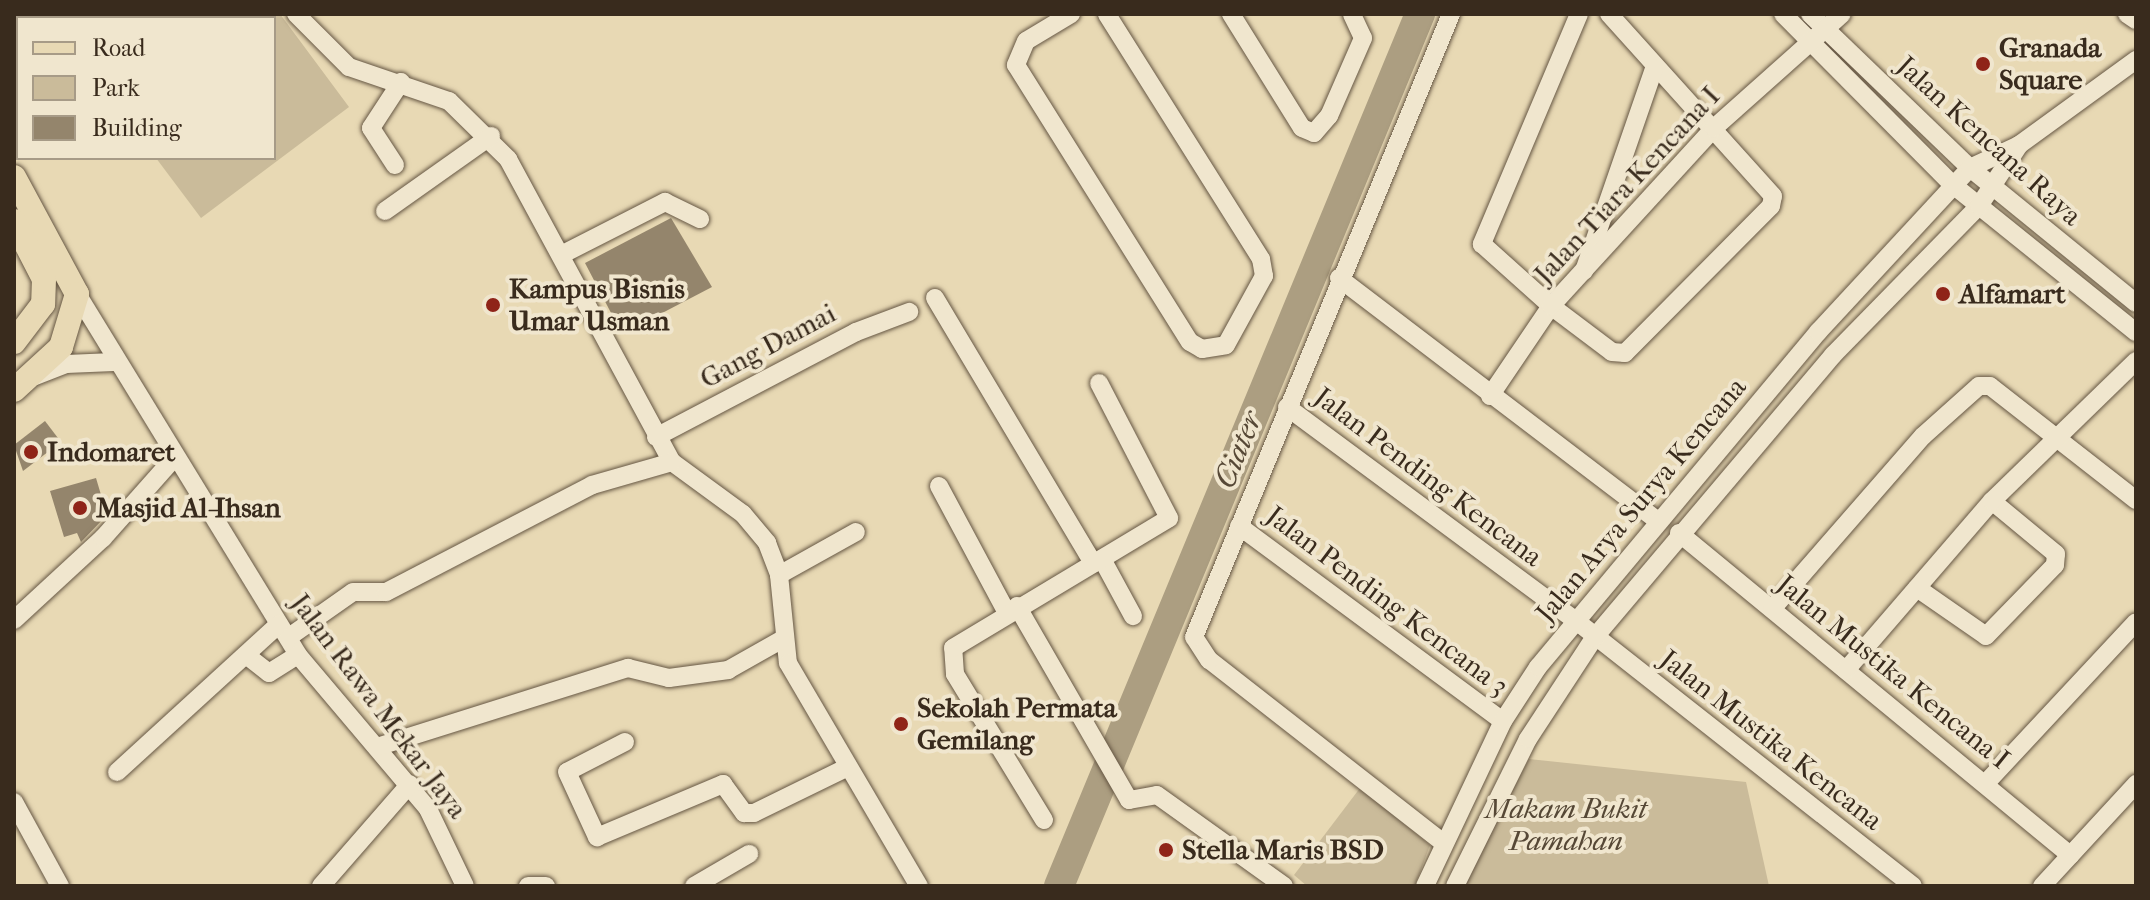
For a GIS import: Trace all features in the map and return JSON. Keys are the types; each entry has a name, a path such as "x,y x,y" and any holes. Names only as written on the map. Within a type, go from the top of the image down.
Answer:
{"main road":[{"path":"14,177 77,294 61,347 22,384"},
{"path":"14,221 44,279 43,304 14,342"}],"street":[{"path":"296,14 349,67 401,82 449,101 491,136 561,255 672,462 743,514 779,575 781,640 848,767 919,886"},
{"path":"1067,15 1026,41 1016,65 1190,342 1202,349 1226,345 1264,276 1261,259 1107,14"},
{"path":"1231,14 1302,128 1314,133 1329,116 1363,38 1352,14"},
{"path":"1441,841 1209,660 1194,637 1339,278 1451,14"},
{"path":"1579,14 1482,231 1487,254 1612,352 1625,353 1771,206 1771,186 1654,69 1609,14"},
{"name":"Jalan Kencana Raya","path":"1783,14 1814,27 1994,189 2136,303"},
{"name":"Jalan Tiara Kencana I","path":"1490,396 1551,306 1714,128 1814,27 1842,14"},
{"path":"2127,14 2136,20"},
{"name":"Jalan Kencana Raya","path":"1814,27 1953,185 2136,332"},
{"path":"2019,145 2136,60"},
{"path":"1584,271 1654,69"},
{"path":"395,165 371,128 401,82"},
{"path":"385,211 491,136"},
{"name":"Jalan Arya Surya Kencana","path":"1425,886 1441,841 1503,721 1575,620 1953,185 1970,168 2019,145"},
{"name":"Jalan Arya Surya Kencana","path":"1455,886 1534,726 1594,638 1679,533 1833,355 1994,189 2019,145"},
{"path":"561,255 665,202 700,219"},
{"path":"1339,278 1659,522"},
{"name":"Jalan Rawa Mekar Jaya","path":"77,294 114,362 298,655 410,784 442,830 465,886"},
{"path":"935,298 1133,616"},
{"name":"Gang Damai","path":"656,437 856,332 909,312"},
{"path":"1846,670 1992,501 2136,361"},
{"path":"22,384 66,364 114,362"},
{"path":"1044,820 952,660 959,638 1169,518 1099,383"},
{"path":"1772,609 1923,436 1979,386 1990,386 2136,500"},
{"name":"Jalan Pending Kencana","path":"1287,407 1575,620 1594,638"},
{"path":"14,620 103,538 174,458"},
{"path":"117,772 246,655 353,592 386,592 592,485 672,462"},
{"path":"939,486 1100,758 1127,796 1157,795 1284,886"},
{"path":"1917,588 1986,636 2055,565 2056,554 1992,501"},
{"name":"Jalan Pending Kencana 3","path":"1239,526 1503,721"},
{"path":"779,575 856,532"},
{"name":"Jalan Mustika Kencana I","path":"1679,533 2070,855"},
{"path":"1985,784 2136,622"},
{"name":"Jalan Mustika Kencana","path":"1594,638 1890,880 1913,886"},
{"path":"380,746 628,668 669,678 728,670 781,640"},
{"path":"246,655 269,673 298,655"},
{"path":"625,742 567,772 597,837 723,784 750,814 848,767"},
{"path":"321,886 410,784"},
{"path":"2042,886 2136,784"},
{"path":"14,802 60,886"},
{"path":"694,886 749,854"},
{"path":"528,886 546,886"}],"green space":[{"path":"280,14 349,107 201,218 158,160 276,160 276,16 208,16"},
{"name":"Makam Bukit Pamahan","path":"1529,759 1746,782 1769,886 1463,886"},
{"path":"1360,788 1430,845 1415,886 1307,886 1294,875"}],"building":[{"path":"671,218 712,287 622,334 585,263"},
{"name":"Indomaret","path":"45,421 61,442 23,471 14,445"},
{"name":"Masjid Al-Ihsan","path":"96,478 107,515 81,542 77,533 64,537 50,491"}],"waterway":[{"name":"Ciater","path":"1059,886 1420,14"}],"place":[{"name":"Granada Square","path":"1983,64"},
{"name":"Alfamart","path":"1943,294"},
{"name":"Kampus Bisnis Umar Usman","path":"493,305"},
{"name":"Indomaret","path":"31,452"},
{"name":"Masjid Al-Ihsan","path":"80,508"},
{"name":"Sekolah Permata Gemilang","path":"901,724"},
{"name":"Stella Maris BSD","path":"1166,850"}]}
